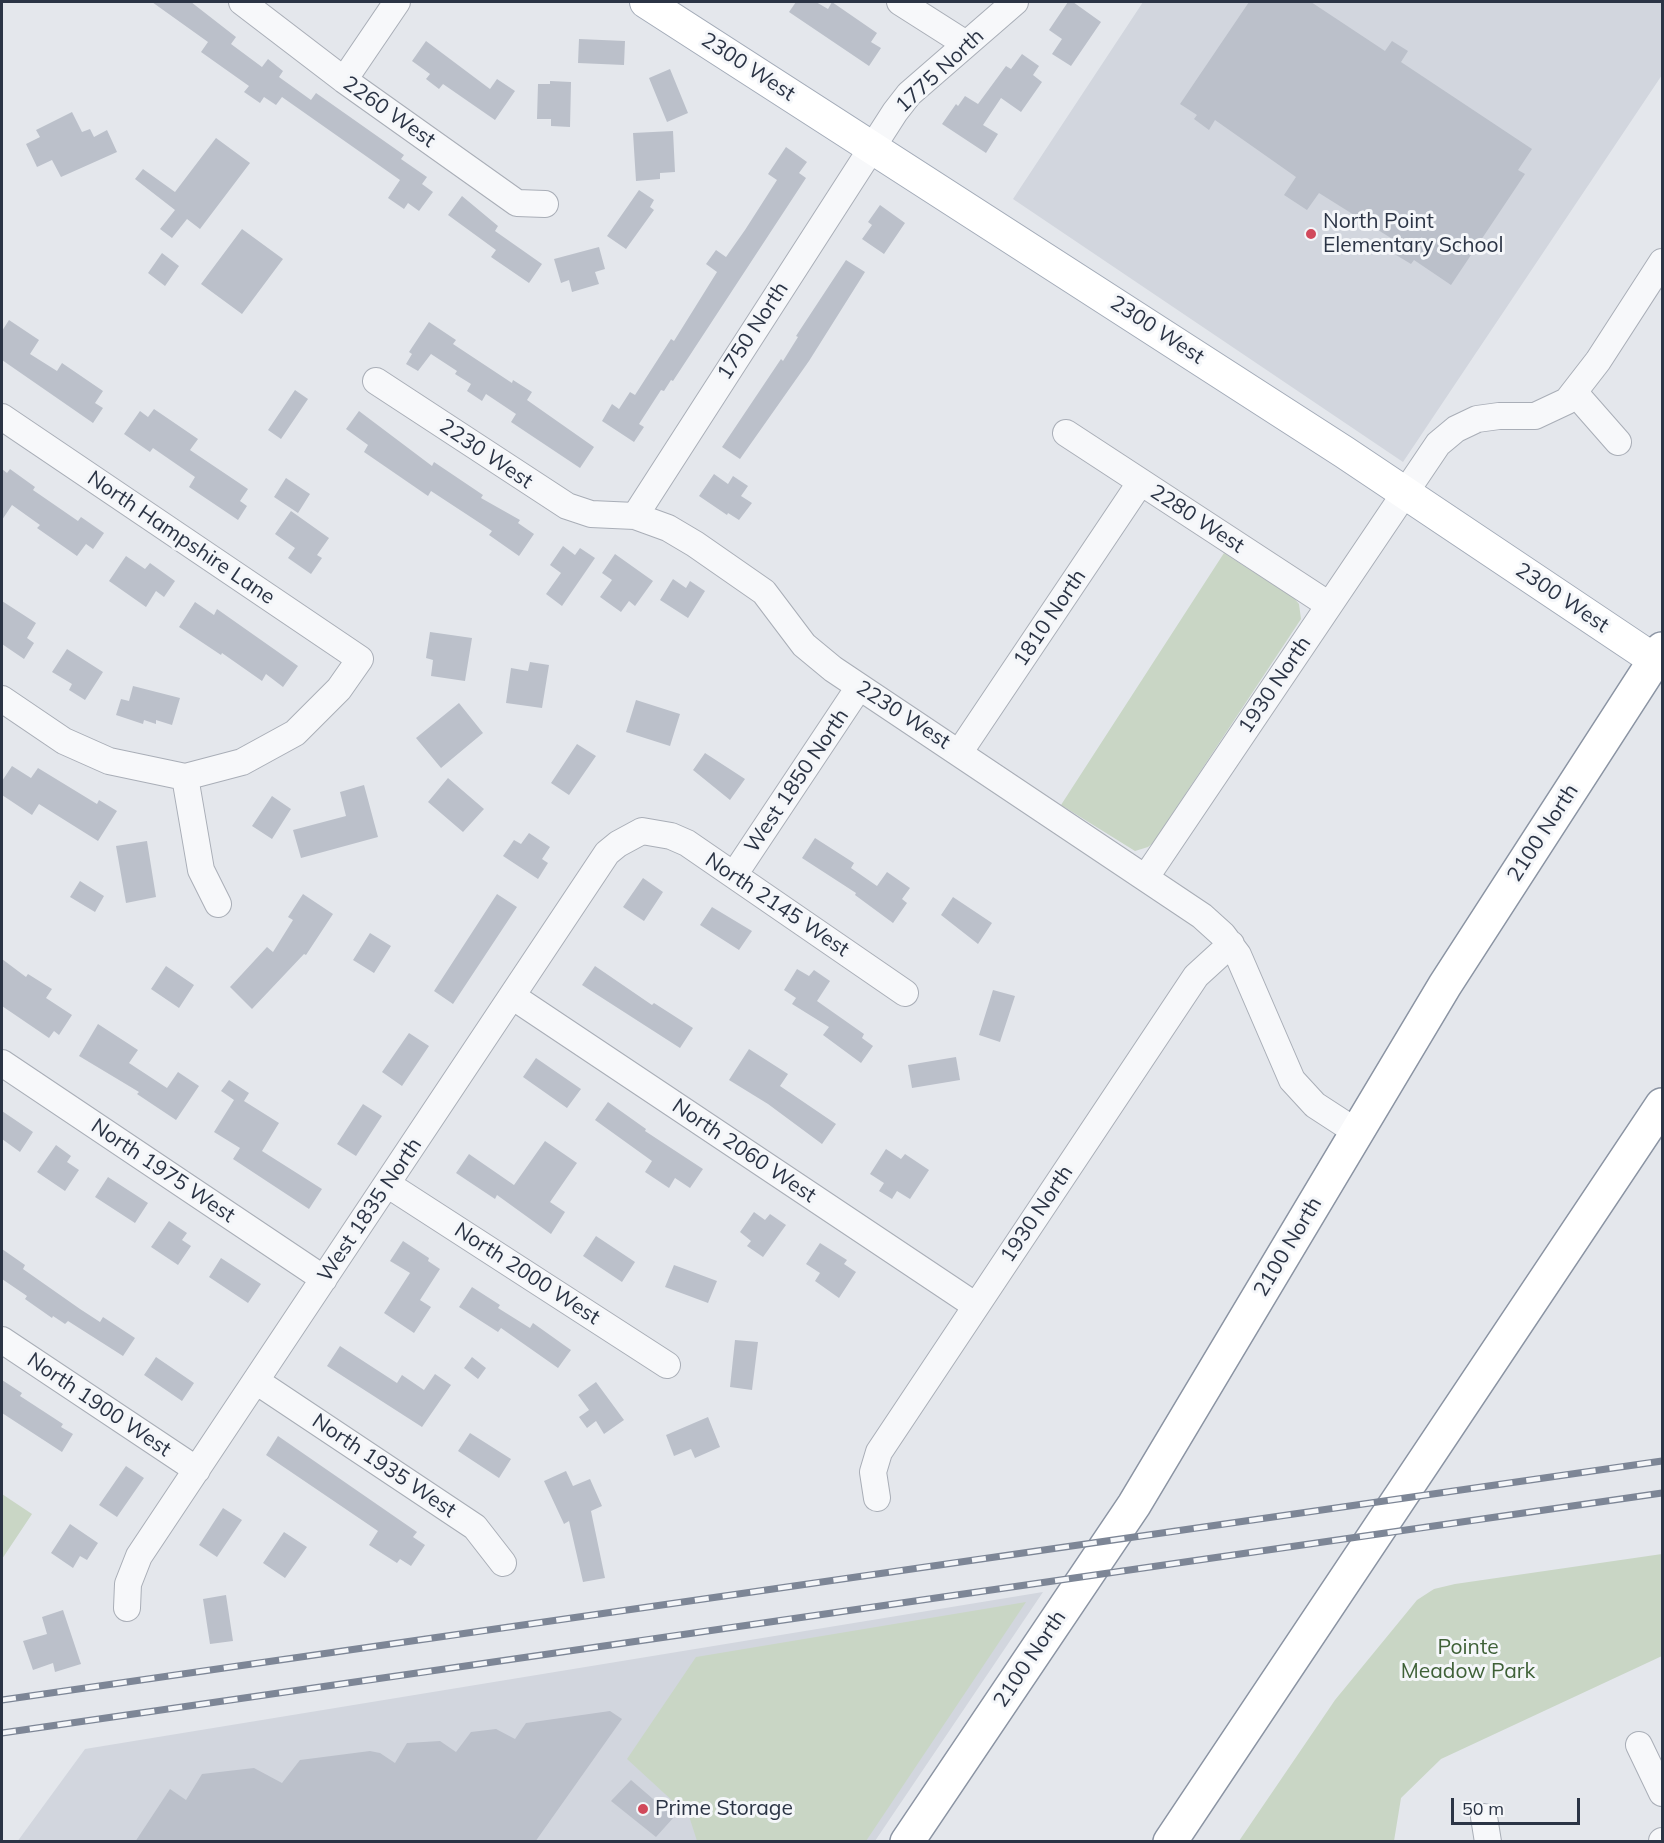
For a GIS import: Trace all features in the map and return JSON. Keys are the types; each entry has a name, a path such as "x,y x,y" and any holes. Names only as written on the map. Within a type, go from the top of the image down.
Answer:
{"highway":[{"name":"2100 North","path":"907,1842 1134,1505 1445,985 1660,658"},
{"path":"1170,1842 1662,1105"}],"main road":[{"name":"2300 West","path":"646,2 872,146 1660,658"}],"street":[{"name":"2260 West","path":"242,2 344,80 518,203 545,204"},
{"path":"344,80 397,2"},
{"path":"900,2 966,44"},
{"name":"1775 North","path":"872,146 909,94 1015,2"},
{"name":"1750 North","path":"635,516 872,146"},
{"path":"1618,442 1575,393 1662,262"},
{"name":"2230 West","path":"376,381 567,506 591,514 635,516 668,528 695,544 754,583 774,603 793,631 811,651 859,687 1202,916 1231,944 1249,978 1281,1061 1292,1080 1316,1105 1358,1133"},
{"name":"1930 North","path":"1146,878 1438,444 1456,429 1488,417 1522,417 1546,413 1575,393"},
{"name":"North Hampshire Lane","path":"2,417 360,659 339,690 295,733 242,762 185,777"},
{"name":"2280 West","path":"1066,433 1329,605"},
{"name":"1810 North","path":"959,753 1140,483"},
{"name":"West 1850 North","path":"735,875 859,687"},
{"path":"2,699 64,741 109,761 185,777 201,870 218,904"},
{"name":"North 2145 West","path":"642,831 671,836 687,843 906,993"},
{"name":"West 1835 North","path":"127,1608 128,1584 133,1567 197,1470 607,853 642,831"},
{"name":"1930 North","path":"877,1498 873,1472 879,1452 1196,976 1216,955 1231,944"},
{"name":"North 2060 West","path":"512,996 976,1306"},
{"name":"North 1975 West","path":"2,1063 324,1279"},
{"name":"North 2000 West","path":"387,1184 667,1365"},
{"name":"North 1900 West","path":"2,1340 197,1470"},
{"name":"North 1935 West","path":"256,1381 475,1527 502,1563"},
{"path":"1640,1745 1662,1793"},
{"path":"1484,1816 1488,1842"}],"shaded area":[{"name":"North Point Elementary School","path":"1143,2 1662,2 1662,75 1403,462 1013,199"},
{"path":"1043,1592 875,1841 17,1842 85,1749"}],"green space":[{"path":"1224,553 1294,598 1299,604 1301,619 1153,843 1135,851 1061,805"},
{"path":"2,1494 32,1514 2,1559"},
{"name":"Pointe Meadow Park","path":"1662,1554 1662,1656 1441,1759 1401,1798 1394,1841 1239,1841 1335,1700 1417,1600 1434,1589 1455,1584"},
{"path":"1026,1602 866,1841 697,1841 689,1816 627,1759 696,1657"}],"building":[{"path":"152,2 191,2 236,37 231,44 262,67 268,59 283,71 279,77 311,100 316,93 404,155 401,159 427,177 422,184 433,192 419,211 408,203 404,209 388,198 400,180 282,97 276,105 264,97 260,103 244,92 249,86 201,52 208,42"},
{"path":"796,2 816,2 828,9 832,2 877,33 871,42 881,48 869,66 789,12"},
{"path":"1068,2 1073,2 1101,22 1071,66 1052,54 1062,39 1049,30"},
{"name":"North Point Elementary School","path":"1249,2 1311,2 1385,51 1392,41 1408,51 1401,62 1532,149 1518,170 1525,174 1451,285 1414,260 1411,264 1396,255 1402,245 1319,193 1307,210 1284,195 1296,177 1215,120 1209,130 1194,119 1197,115 1180,104"},
{"path":"579,39 625,41 624,65 578,63"},
{"path":"426,41 490,89 497,79 515,91 495,120 443,84 439,89 426,79 430,74 412,61"},
{"path":"1022,54 1039,66 1033,75 1042,82 1021,112 1001,98 983,125 998,134 986,153 942,124 956,104 958,106 965,96 978,104 1006,66 1011,69"},
{"path":"670,69 688,113 667,122 649,78"},
{"path":"550,81 571,82 570,127 551,126 551,119 537,119 538,84 550,84"},
{"path":"72,112 82,132 90,129 94,137 107,130 117,152 61,177 52,160 37,167 26,144 40,137 36,130"},
{"path":"673,131 675,172 660,173 660,179 636,181 633,133"},
{"path":"216,138 250,163 200,229 187,219 172,238 160,229 175,210 135,179 143,169 175,192"},
{"path":"786,147 807,162 799,173 806,178 673,381 671,380 664,391 661,390 639,424 644,427 634,442 602,421 612,404 619,409 630,392 635,395 671,339 674,341 717,272 706,264 716,250 726,257 745,230 777,180 768,174"},
{"path":"639,190 654,200 650,207 654,210 626,249 607,236"},
{"path":"462,196 498,226 495,231 542,264 529,283 491,257 496,250 448,215"},
{"path":"880,205 905,223 884,254 862,239 872,225 868,222"},
{"path":"242,229 283,259 242,314 201,284"},
{"path":"599,247 605,269 595,272 599,284 572,292 569,280 561,283 554,259"},
{"path":"162,253 179,266 165,286 148,273"},
{"path":"846,260 865,272 809,361 740,459 722,447 781,359 783,361 798,337 796,336"},
{"path":"9,320 39,340 30,354 57,371 62,363 103,391 95,403 103,408 93,423 2,360 2,331"},
{"path":"429,322 456,340 453,344 512,383 513,380 532,392 527,400 594,447 580,468 511,422 516,414 486,394 482,401 467,391 471,384 455,374 457,371 431,354 418,371 406,364 412,354 409,352"},
{"path":"295,390 308,399 281,439 268,430"},
{"path":"154,409 198,439 190,450 248,489 240,501 247,506 238,520 189,487 195,477 153,448 150,452 124,434 140,411 148,417"},
{"path":"359,411 432,466 434,462 483,495 481,498 520,520 518,523 534,534 519,556 489,535 492,531 431,491 428,496 364,452 368,445 346,429"},
{"path":"2,469 7,473 10,469 35,487 33,490 78,521 81,517 104,533 93,549 86,544 77,556 37,528 40,525 12,505 2,520"},
{"path":"714,474 728,484 733,476 748,486 741,496 752,503 739,520 728,513 727,515 699,496"},
{"path":"286,478 310,494 298,513 274,497"},
{"path":"291,511 329,538 317,555 322,558 311,574 288,558 295,548 275,534"},
{"path":"563,546 575,555 580,548 595,558 562,606 546,594 561,573 550,565"},
{"path":"615,554 653,581 635,606 629,601 621,612 600,597 612,580 602,573"},
{"path":"126,556 145,569 150,563 175,581 164,597 156,591 146,607 109,581"},
{"path":"673,579 686,588 690,581 705,591 688,618 660,600"},
{"path":"2,601 36,623 27,638 34,643 24,659 2,644"},
{"path":"195,602 214,615 217,609 298,666 283,687 266,674 262,681 179,627"},
{"path":"430,632 472,638 465,681 431,676 433,660 426,658"},
{"path":"67,649 103,672 85,700 69,690 72,684 52,672"},
{"path":"530,662 549,665 542,708 506,703 511,668 528,671"},
{"path":"133,686 180,698 172,725 156,720 156,724 144,720 143,724 116,715 121,699 129,701"},
{"path":"636,700 680,714 670,746 626,732"},
{"path":"459,703 483,733 441,768 416,738"},
{"path":"577,744 596,756 569,795 551,783"},
{"path":"705,753 745,779 730,800 693,770"},
{"path":"12,766 31,778 38,768 97,804 99,800 117,811 98,841 39,804 32,815 2,795 2,781"},
{"path":"448,778 484,809 463,832 428,802"},
{"path":"364,785 378,837 301,858 293,830 346,816 340,792"},
{"path":"272,796 291,809 272,839 252,826"},
{"path":"529,833 550,847 542,859 548,863 538,879 503,856 514,840 521,844"},
{"path":"815,838 854,863 851,868 877,886 887,872 910,888 902,899 907,903 893,923 855,895 856,893 802,858"},
{"path":"147,841 156,897 126,903 116,846"},
{"path":"643,878 663,892 644,921 623,907"},
{"path":"80,881 104,896 95,912 70,897"},
{"path":"303,894 333,914 306,955 304,954 252,1009 230,987 267,947 273,952 293,920 288,917"},
{"path":"497,894 517,907 453,1004 434,991"},
{"path":"953,897 992,923 978,944 941,915"},
{"path":"712,907 752,931 739,950 700,925"},
{"path":"370,933 391,946 374,973 353,960"},
{"path":"2,959 26,977 28,974 52,989 46,998 72,1015 59,1035 54,1031 49,1038 2,1006"},
{"path":"166,966 194,985 179,1008 151,989"},
{"path":"595,966 652,1005 654,1003 693,1028 680,1048 582,985"},
{"path":"797,969 809,976 814,970 830,981 817,1001 864,1034 862,1038 873,1046 861,1063 823,1035 829,1027 792,1004 796,998 784,990"},
{"path":"993,990 1015,996 1000,1042 979,1035"},
{"path":"98,1024 138,1050 129,1063 167,1088 178,1072 199,1086 176,1120 137,1094 139,1092 79,1056"},
{"path":"409,1033 429,1046 402,1086 382,1072"},
{"path":"749,1049 788,1074 780,1086 836,1124 822,1144 768,1104 729,1080"},
{"path":"956,1057 960,1080 912,1088 908,1065"},
{"path":"536,1058 581,1089 567,1108 523,1077"},
{"path":"229,1080 249,1093 244,1101 279,1123 262,1151 322,1189 309,1209 233,1159 240,1148 214,1132 234,1100 221,1091"},
{"path":"608,1102 646,1129 645,1131 703,1169 690,1188 675,1178 669,1188 645,1172 652,1161 595,1120"},
{"path":"363,1104 382,1116 356,1156 337,1144"},
{"path":"2,1111 33,1132 20,1152 2,1139"},
{"path":"545,1141 577,1163 550,1202 565,1212 551,1234 497,1195 495,1199 456,1173 469,1154 514,1185"},
{"path":"56,1145 71,1156 67,1162 79,1170 65,1191 37,1172"},
{"path":"886,1149 901,1159 905,1154 929,1170 910,1199 897,1191 892,1199 879,1191 884,1183 870,1174"},
{"path":"108,1177 148,1203 135,1223 95,1197"},
{"path":"754,1212 765,1220 770,1214 786,1225 763,1257 747,1246 751,1241 740,1232"},
{"path":"169,1221 187,1233 182,1240 191,1246 178,1265 151,1247"},
{"path":"596,1236 635,1262 622,1282 583,1256"},
{"path":"403,1241 429,1258 428,1261 440,1269 420,1300 431,1307 414,1333 384,1313 410,1273 390,1261"},
{"path":"820,1243 847,1260 844,1264 856,1272 839,1298 815,1281 820,1273 806,1264"},
{"path":"2,1249 25,1265 23,1269 80,1309 100,1322 103,1317 135,1338 123,1356 68,1321 65,1324 53,1316 52,1318 25,1299 27,1296 2,1279"},
{"path":"221,1258 261,1284 248,1303 209,1277"},
{"path":"674,1265 717,1281 708,1303 665,1287"},
{"path":"472,1287 500,1305 498,1308 530,1328 533,1323 571,1350 558,1368 501,1328 498,1332 459,1307"},
{"path":"735,1340 758,1342 752,1390 730,1387"},
{"path":"340,1346 397,1383 402,1375 424,1390 435,1374 451,1385 422,1427 327,1366"},
{"path":"156,1357 194,1383 182,1401 144,1375"},
{"path":"472,1357 486,1368 478,1379 464,1368"},
{"path":"2,1380 22,1393 20,1396 63,1424 61,1427 73,1434 62,1452 2,1413"},
{"path":"596,1382 624,1420 604,1434 596,1421 587,1428 579,1417 589,1410 578,1395"},
{"path":"708,1417 720,1447 695,1458 691,1449 674,1456 666,1435"},
{"path":"470,1433 511,1459 499,1478 458,1451"},
{"path":"278,1436 417,1532 413,1537 425,1545 411,1566 400,1559 397,1563 369,1545 378,1531 266,1455"},
{"path":"126,1466 144,1478 117,1517 99,1505"},
{"path":"566,1471 573,1486 590,1479 602,1506 591,1511 605,1578 583,1582 569,1521 564,1524 544,1481"},
{"path":"223,1508 242,1520 217,1557 199,1545"},
{"path":"70,1524 98,1543 87,1560 80,1556 73,1568 51,1553"},
{"path":"284,1532 307,1547 285,1578 263,1563"},
{"path":"226,1595 233,1641 210,1644 203,1599"},
{"path":"63,1610 81,1664 55,1672 53,1663 33,1670 23,1641 47,1634 42,1617"},
{"path":"610,1711 622,1719 535,1842 135,1842 170,1789 186,1800 202,1774 254,1768 282,1783 300,1760 370,1751 380,1753 395,1763 407,1743 440,1741 456,1752 471,1732 496,1729 515,1739 526,1723"},
{"name":"Prime Storage","path":"631,1780 674,1817 656,1837 611,1801"}],"railway":[{"path":"2,1700 1662,1461"},
{"path":"2,1733 1662,1493"}],"place":[{"name":"North Point Elementary School","path":"1311,234"},
{"name":"Prime Storage","path":"643,1809"}]}
